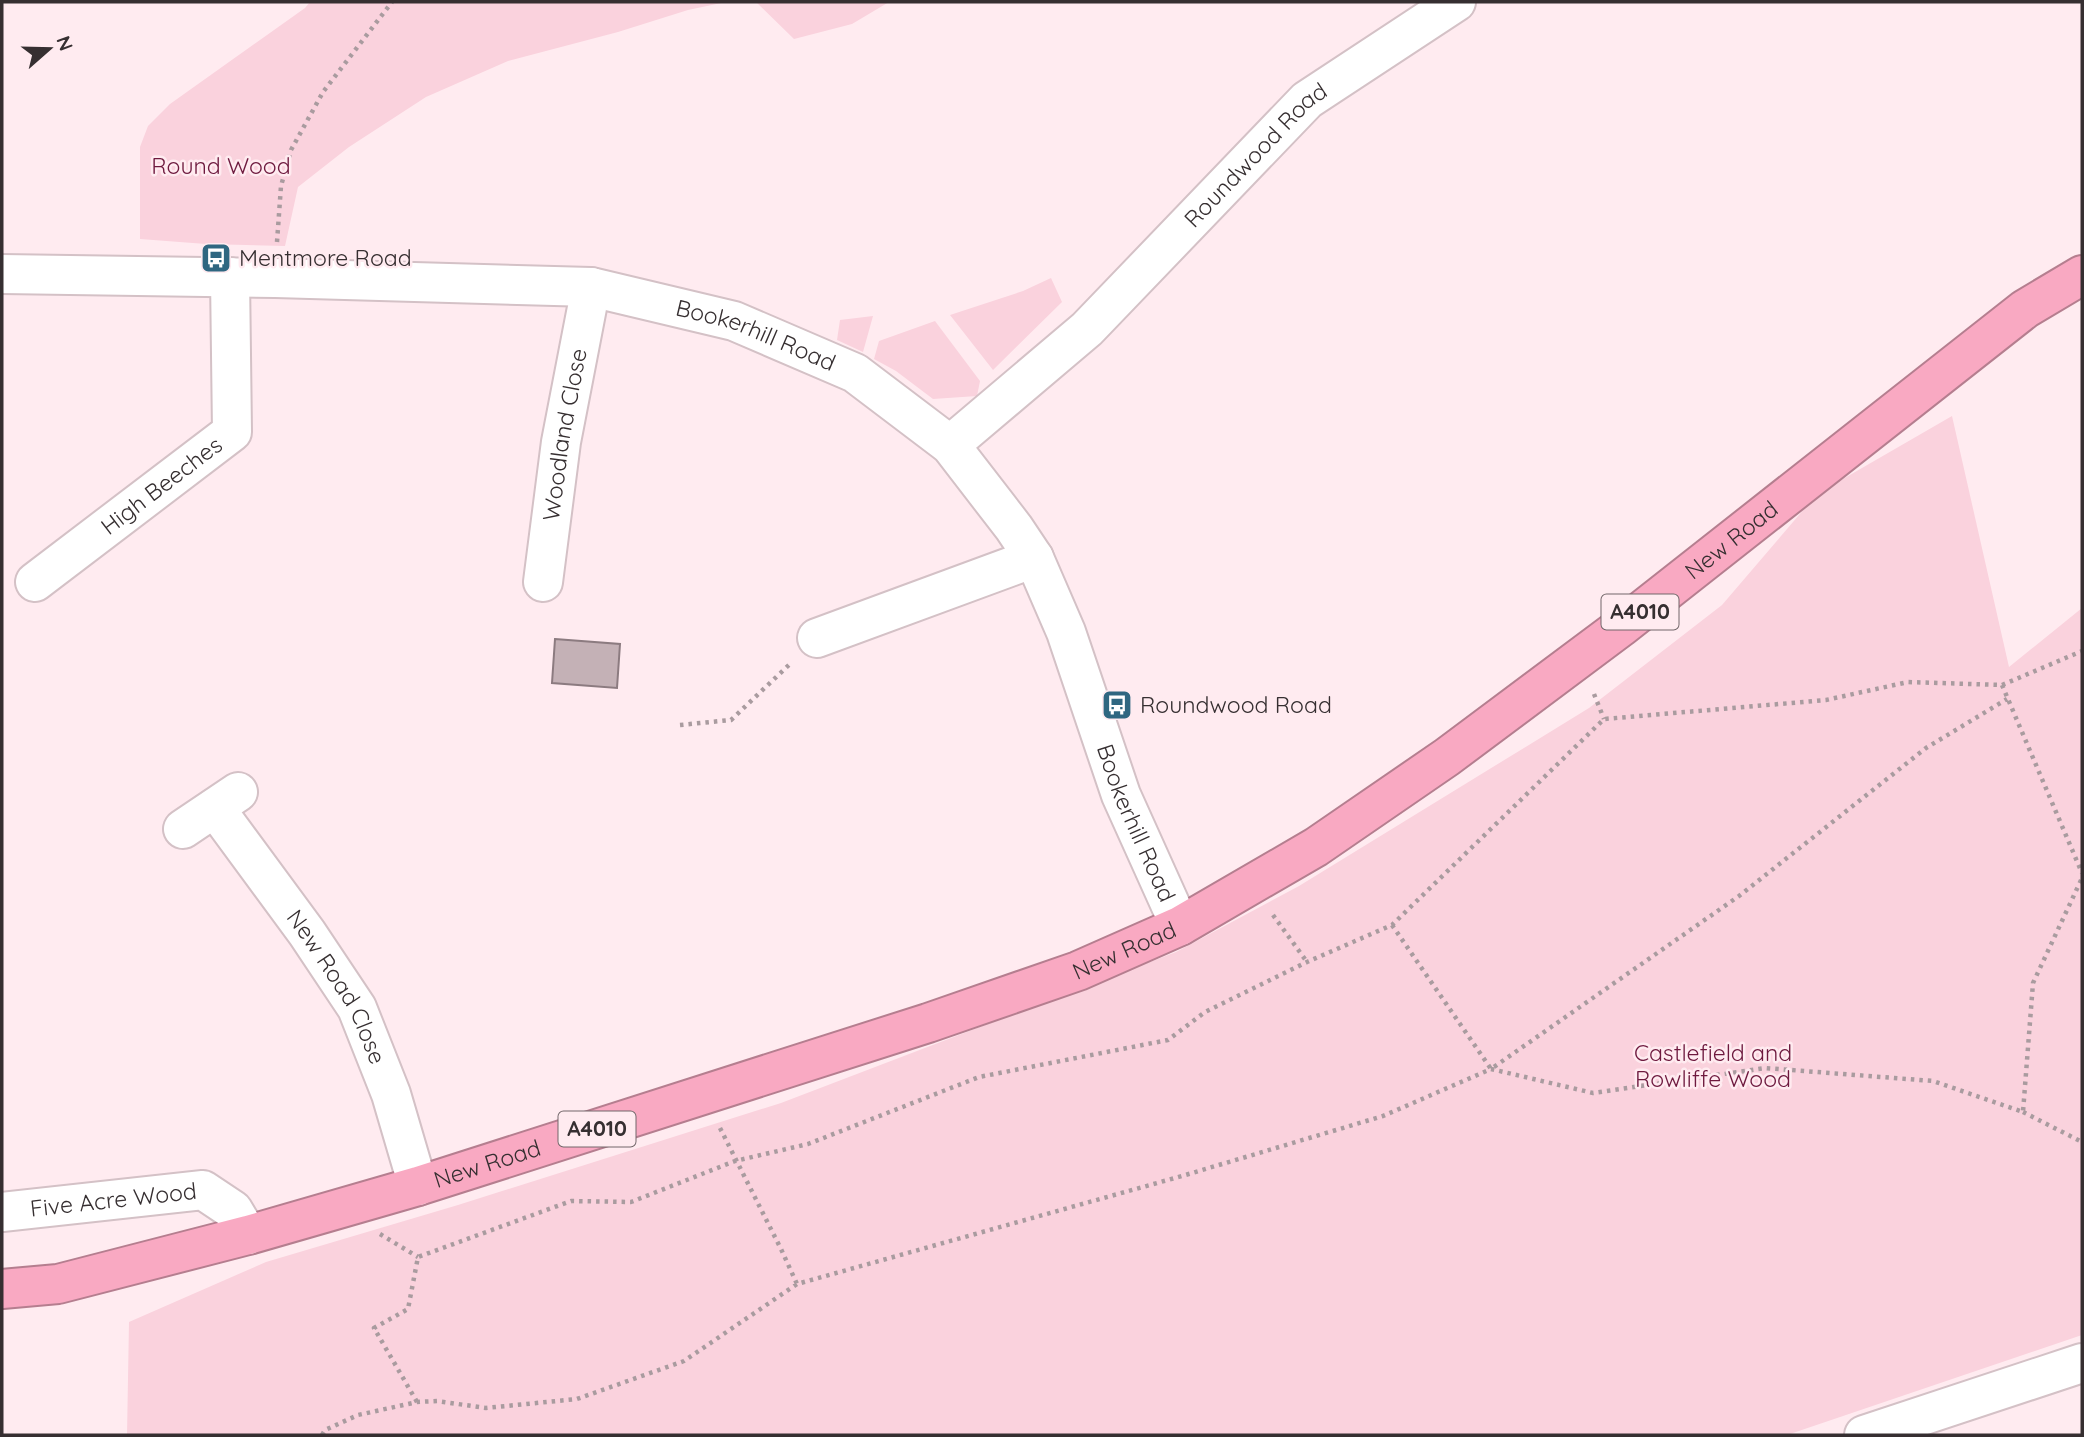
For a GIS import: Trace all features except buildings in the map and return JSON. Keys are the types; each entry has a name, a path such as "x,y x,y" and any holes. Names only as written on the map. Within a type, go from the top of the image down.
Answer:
{"highway":[{"name":"New Road","path":"2,1289 58,1284 248,1235 418,1186 928,1023 1078,971 1180,926 1315,846 1447,757 1621,627 2025,309 2082,275"}],"street":[{"name":"Roundwood Road","path":"950,446 1087,329 1307,100 1456,2"},
{"name":"Bookerhill Road","path":"2,274 591,287 734,321 855,373 950,446 1034,558 1066,632 1121,795 1180,926"},
{"name":"High Beeches","path":"35,582 232,432 230,277"},
{"name":"Woodland Close","path":"543,582 561,442 591,287"},
{"path":"817,638 1034,558"},
{"name":"New Road Close","path":"183,830 226,800 307,933 357,1008 391,1094 418,1186"},
{"name":"Five Acre Wood","path":"2,1212 203,1190 233,1210 248,1235"},
{"path":"1864,1435 2082,1363"}],"path":[{"path":"277,248 281,186 291,150 323,92 392,2"},
{"path":"680,725 731,720 817,638"},
{"path":"417,1402 374,1328 408,1309 418,1257 571,1201 631,1202 735,1161 808,1144 979,1077 1168,1040 1205,1012 1307,962 1392,925 1604,719 1826,700 1908,682 2002,685 2082,651"},
{"path":"2002,685 2082,875 2033,983 2023,1112"},
{"path":"321,1435 325,1430 358,1415 417,1402 437,1401 486,1408 577,1399 684,1361 797,1284 1182,1176 1382,1116 1491,1069 1739,896 1926,748 2007,699"},
{"path":"1251,884 1307,962"},
{"path":"1392,925 1491,1069 1593,1093 1765,1068 1933,1081 2023,1112 2082,1142"},
{"path":"702,1096 797,1284"}],"green space":[{"name":"Round Wood","path":"310,2 726,2 688,10 508,61 426,97 349,147 298,187 285,246 140,239 140,147 148,126 170,104"},
{"path":"756,2 889,2 852,24 794,39"},
{"path":"1051,278 1062,302 993,370 950,315 1023,291"},
{"path":"873,316 863,352 837,340 840,320"},
{"path":"935,321 980,381 977,396 933,399 896,371 874,359 879,341"},
{"name":"Castlefield and Rowliffe Wood","path":"1952,416 2009,667 2082,608 2082,1335 1787,1435 127,1435 129,1322 266,1262 458,1205 781,1103 1176,952 1299,886 1589,708 1722,605 1817,494"}],"place":[{"name":"Mentmore Road","path":"216,258"},
{"name":"Roundwood Road","path":"1117,705"}]}
